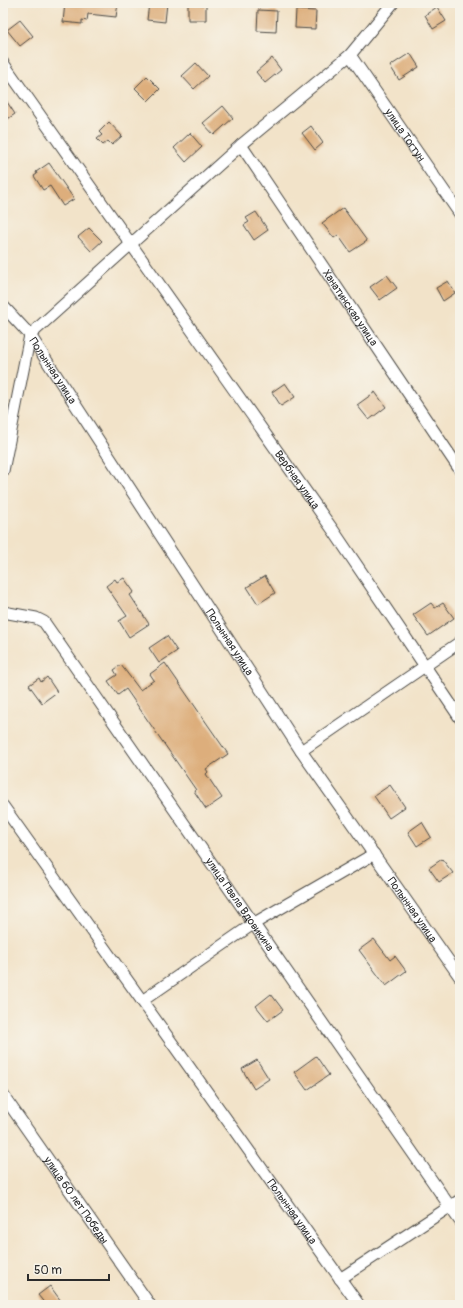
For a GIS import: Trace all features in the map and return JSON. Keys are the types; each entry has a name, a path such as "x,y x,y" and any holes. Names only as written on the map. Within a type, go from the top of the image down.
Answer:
{"street":[{"path":"3,471 30,335 241,145 350,55 393,3"},
{"name":"улица Тогтун","path":"350,55 460,214"},
{"name":"Вербная улица","path":"3,63 333,530 460,718"},
{"name":"Ханатинская улица","path":"241,145 460,470"},
{"name":"Полынная улица","path":"3,306 30,335 301,751 460,977"},
{"name":"улица Павла Вдовикина","path":"3,612 36,618 44,622 460,1221"},
{"path":"301,751 460,642"},
{"name":"Полынная улица","path":"3,806 359,1305"},
{"path":"142,1001 253,924 374,854"},
{"name":"улица 60 лет Победы","path":"3,1095 150,1305"},
{"path":"340,1279 460,1200"}],"building":[{"path":"65,3 118,3 116,17 88,14 87,21 82,20 82,24 63,22"},
{"path":"149,3 167,3 165,22 147,20"},
{"path":"188,4 206,5 206,20 188,20"},
{"path":"437,7 446,21 433,29 425,15"},
{"path":"258,10 277,11 276,32 257,31"},
{"path":"296,10 316,11 315,29 295,28"},
{"path":"20,20 33,36 20,46 7,30"},
{"path":"410,53 419,67 399,80 390,66"},
{"path":"272,58 281,70 265,83 256,72"},
{"path":"196,63 208,76 194,89 182,76"},
{"path":"147,76 160,89 148,101 135,88"},
{"path":"3,96 15,114 3,122"},
{"path":"223,106 233,118 214,135 203,123"},
{"path":"109,122 122,136 112,145 108,141 103,145 97,139 102,135 99,132"},
{"path":"311,126 323,143 315,150 302,133"},
{"path":"190,133 202,147 186,162 174,148"},
{"path":"49,163 74,199 63,206 50,186 43,190 34,176 37,174 36,172"},
{"path":"343,208 367,241 350,252 338,235 334,238 322,223"},
{"path":"256,212 268,230 254,240 244,225 249,222 246,218"},
{"path":"89,228 102,241 91,251 78,237"},
{"path":"387,275 397,288 380,300 370,287"},
{"path":"448,281 455,293 443,301 436,288"},
{"path":"285,383 295,397 281,406 272,392"},
{"path":"375,392 386,407 369,420 357,405"},
{"path":"265,576 275,593 258,604 247,587"},
{"path":"124,578 134,592 130,595 149,624 129,637 119,621 127,616 106,586 115,579 117,582"},
{"path":"431,603 435,608 443,603 454,618 428,636 413,615"},
{"path":"167,636 177,651 159,663 149,648"},
{"path":"165,663 228,754 206,769 208,772 206,774 222,798 206,809 194,791 196,790 126,689 118,695 108,681 117,675 114,670 121,665 140,690 154,680 150,674"},
{"path":"47,677 57,692 42,703 29,685 39,678 41,682"},
{"path":"390,785 405,807 389,818 374,796"},
{"path":"422,822 431,837 417,846 408,832"},
{"path":"442,859 453,873 439,882 429,868"},
{"path":"374,939 390,960 395,956 406,971 386,986 359,950"},
{"path":"271,994 283,1010 268,1021 256,1006"},
{"path":"316,1056 329,1075 307,1090 294,1072"},
{"path":"257,1060 269,1079 254,1089 242,1069"},
{"path":"50,1286 61,1301 56,1305 46,1305 38,1295"}]}
